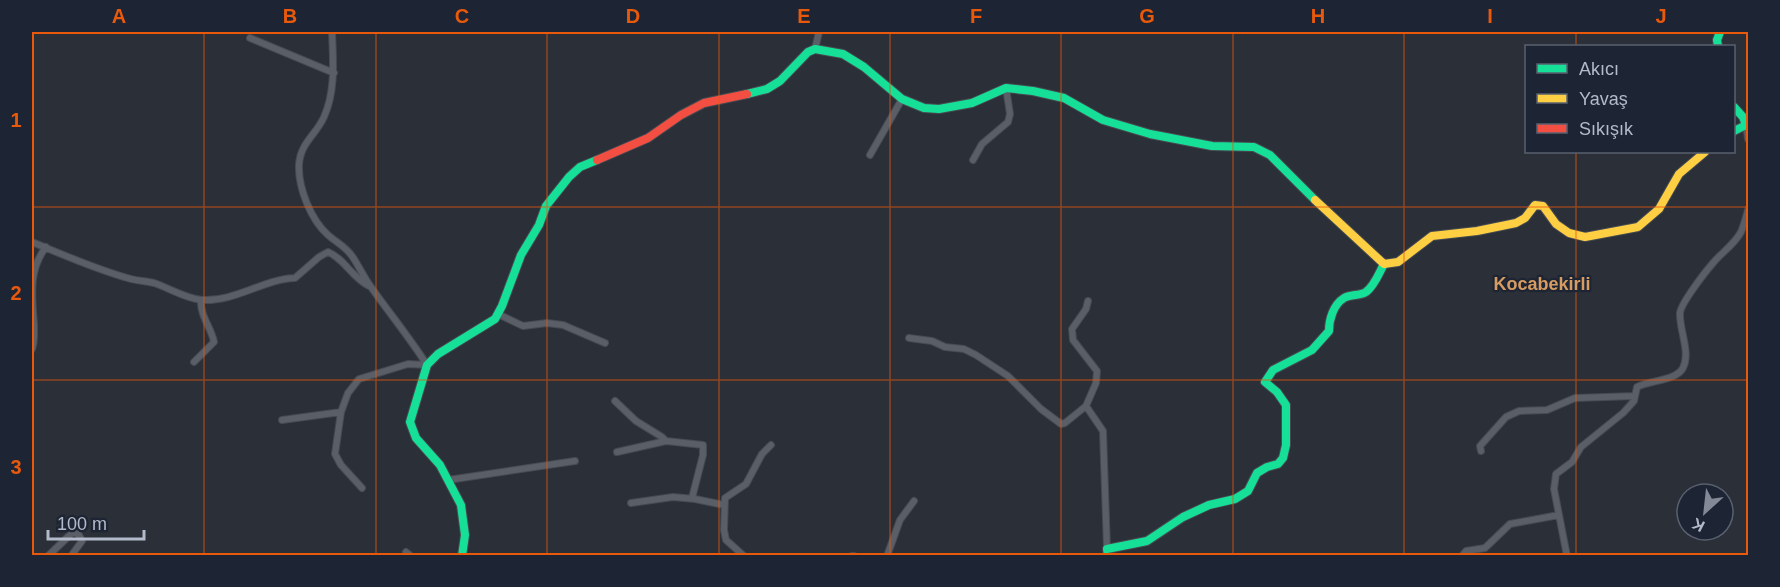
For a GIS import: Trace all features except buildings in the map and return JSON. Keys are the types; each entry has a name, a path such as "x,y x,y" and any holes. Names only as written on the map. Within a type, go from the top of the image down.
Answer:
{"street":[{"path":"332,32 331,95 323,119 309,137 302,152 299,165 302,190 318,225 351,254 370,286 428,365"},
{"path":"815,49 819,32"},
{"path":"250,38 333,74"},
{"path":"462,555 465,536 461,505 440,465 416,438 410,422 428,365 438,354 495,319 521,255 539,225 546,206 580,167 648,138 681,115 704,104 767,89 780,81 808,52 815,49 843,54 864,67 902,99 924,108 939,109 972,103 1006,88 1033,91 1064,98 1103,120 1150,134 1212,146 1254,147 1270,154 1293,180 1384,264"},
{"path":"974,160 982,144 1008,123 1011,114 1006,88"},
{"path":"870,155 902,99"},
{"path":"1735,108 1743,117 1749,139"},
{"path":"1735,130 1746,125"},
{"path":"1384,264 1398,262 1432,236 1478,231 1516,223 1525,218 1535,205 1543,206 1556,224 1569,233 1585,237 1638,227 1659,209 1679,174 1704,153"},
{"path":"1567,555 1554,489 1556,474 1572,462 1581,447 1634,401 1637,387 1646,382 1674,376 1683,369 1685,359 1680,313 1685,301 1712,263 1728,248 1740,232 1749,210"},
{"path":"32,242 133,280 151,282 201,300 219,299 246,292 281,278 295,278 328,252 338,256 358,279 370,286"},
{"path":"32,349 34,335 33,272 38,258 46,247"},
{"path":"1086,406 1103,430 1108,552 1147,541 1182,517 1235,499 1248,491 1257,473 1278,464 1283,458 1286,445 1286,405 1265,382 1273,370 1312,350 1329,331 1329,319 1337,305 1344,298 1365,293 1376,280 1384,264"},
{"path":"194,362 214,342 213,333 200,310 201,300"},
{"path":"909,338 964,349 976,355 1008,376 1041,409 1061,424 1086,406 1096,383 1097,371 1073,340 1072,329 1086,309 1088,301"},
{"path":"498,314 523,326 547,323 563,326 605,343"},
{"path":"362,488 341,465 335,454 341,411 348,393 358,379 408,364 428,365"},
{"path":"1481,451 1480,446 1484,439 1506,417 1519,411 1547,410 1575,398 1635,396"},
{"path":"615,401 636,421 666,441"},
{"path":"282,420 341,411"},
{"path":"617,452 666,441 697,443 704,447 692,498"},
{"path":"744,555 726,540 725,498 746,484 762,454 771,445"},
{"path":"448,480 575,461"},
{"path":"631,503 673,497 692,498 724,505"},
{"path":"887,555 900,520 914,501"},
{"path":"1462,555 1466,551 1485,548 1510,524 1559,514"},
{"path":"48,555 73,532 79,535 82,542 71,555"}],"traffic: fast":[{"path":"1718,45 1720,32"},
{"path":"747,94 767,89 780,81 808,52 815,49 843,54 864,67 902,99 924,108 939,109 972,103 1006,88 1033,91 1064,98 1103,120 1150,134 1212,146 1254,147 1270,155 1315,200"},
{"path":"1735,108 1743,117 1746,125 1735,130"},
{"path":"462,556 465,535 461,505 440,465 416,438 410,422 427,365 438,354 495,319 521,255 539,225 546,206 580,167 597,160"},
{"path":"1108,556 1107,549 1147,541 1183,517 1209,505 1235,499 1248,491 1257,473 1278,464 1283,458 1286,445 1286,405 1277,392 1265,382 1273,370 1312,350 1329,331 1334,309 1340,301 1346,297 1366,292 1384,264"}],"traffic: slow":[{"path":"1315,200 1384,264 1398,262 1432,236 1477,231 1516,223 1525,218 1535,205 1543,206 1556,224 1569,233 1585,237 1638,227 1659,209 1679,174 1704,153"}],"traffic: jam":[{"path":"597,160 648,138 681,115 704,103 747,94"}],"district":[{"name":"Kocabekirli","path":"1542,284"}]}
